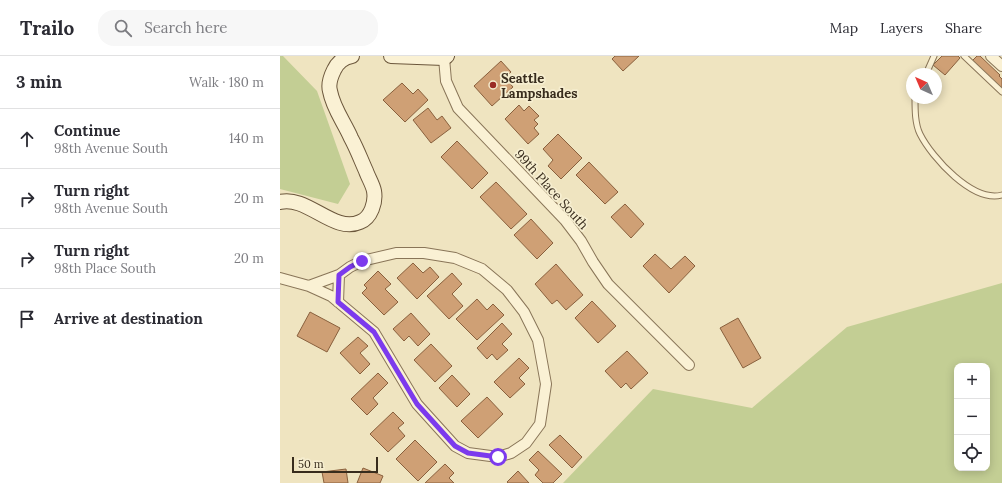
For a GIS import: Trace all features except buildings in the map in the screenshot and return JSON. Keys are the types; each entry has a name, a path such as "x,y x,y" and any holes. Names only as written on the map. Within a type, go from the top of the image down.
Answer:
{"street":[{"path":"280,202 297,203 340,223 350,224 360,222 369,215 374,204 374,191 352,138 335,107 329,89 330,77 336,66 346,57 352,56"},
{"path":"391,56 445,57"},
{"path":"990,56 1002,66"},
{"name":"99th Place South","path":"445,57 446,81 458,108 565,220 581,241 592,262 608,284 689,365"},
{"path":"280,278 309,286 338,302 374,332 417,404 455,446 468,453 498,457 511,453 526,443 540,424 546,384 544,366 538,340 524,312 507,290 482,269 455,258 424,253 396,253 362,261 339,275 309,286"},
{"path":"338,302 339,275"}],"lane":[{"path":"929,68 934,56"},
{"path":"964,56 1002,92"},
{"path":"915,104 915,112 920,133 931,153 950,174 974,190 996,197 1002,195"}],"green space":[{"path":"280,56 283,56 317,91 350,184 338,204 280,189"},
{"path":"1002,283 1002,483 563,483 653,389 752,408 847,327"}],"place":[{"name":"Seattle Lampshades","path":"493,85"}],"route":[{"path":"362,261 339,275 337,291 338,302 374,332 417,404 455,446 468,453 498,457"}]}
